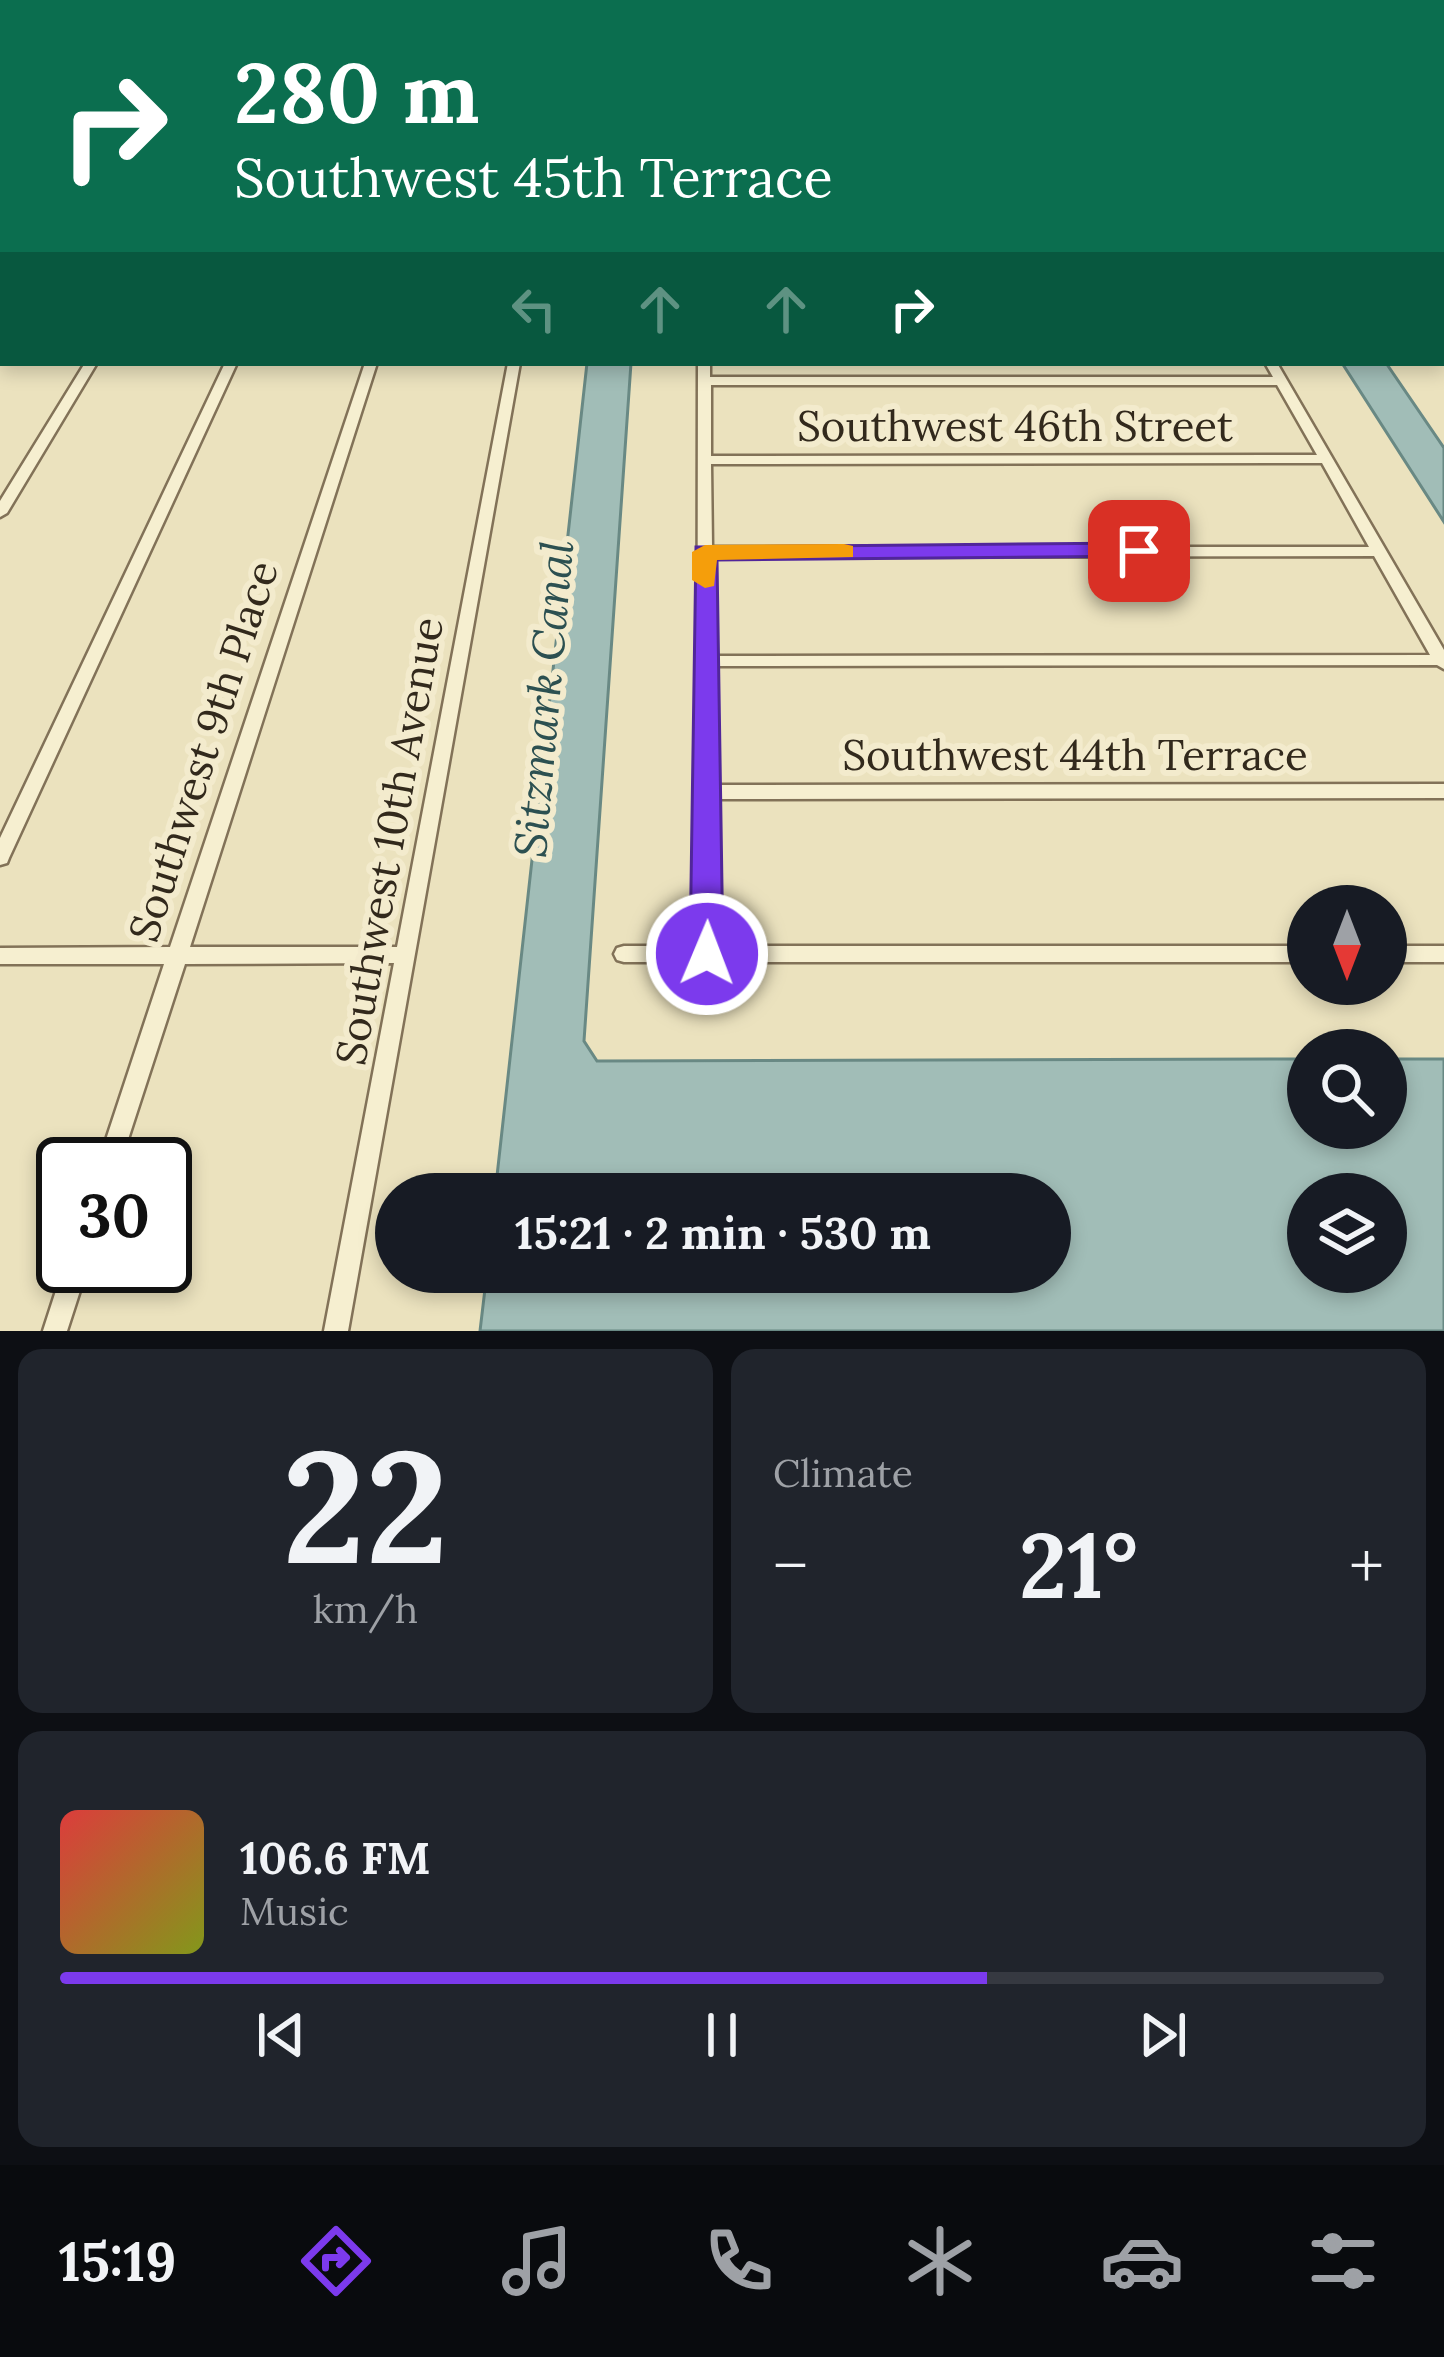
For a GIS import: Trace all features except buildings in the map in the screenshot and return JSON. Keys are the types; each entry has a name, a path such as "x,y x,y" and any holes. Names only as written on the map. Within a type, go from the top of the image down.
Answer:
{"street":[{"path":"0,513 8,486 90,366"},
{"path":"0,858 230,366"},
{"name":"Southwest 9th Place","path":"118,1137 370,366"},
{"name":"Southwest 10th Avenue","path":"335,1331 513,366"},
{"path":"1272,366 1443,662"},
{"path":"707,954 704,372 1281,381"},
{"name":"Southwest 46th Street","path":"704,460 1325,459"},
{"path":"705,552 1379,551"},
{"path":"706,661 1443,662"},
{"name":"Southwest 44th Terrace","path":"706,792 1444,791"},
{"path":"624,954 1287,954"},
{"path":"1407,954 1444,954"},
{"path":"0,956 405,955"},
{"path":"55,1331 67,1293"}],"water":[{"path":"587,366 631,366 584,1041 597,1061 1287,1059 1287,1149 1407,1149 1407,1059 1444,1059 1444,1331 480,1331 485,1293 1071,1293 1071,1173 497,1173"},
{"path":"1344,366 1388,366 1444,448 1444,522"}],"slow traffic":[{"path":"705,580 705,552 844,551"}],"route":[{"path":"707,954 705,552 1139,551"}],"water label":[{"name":"Sitzmark Canal","path":"543,699"}]}
